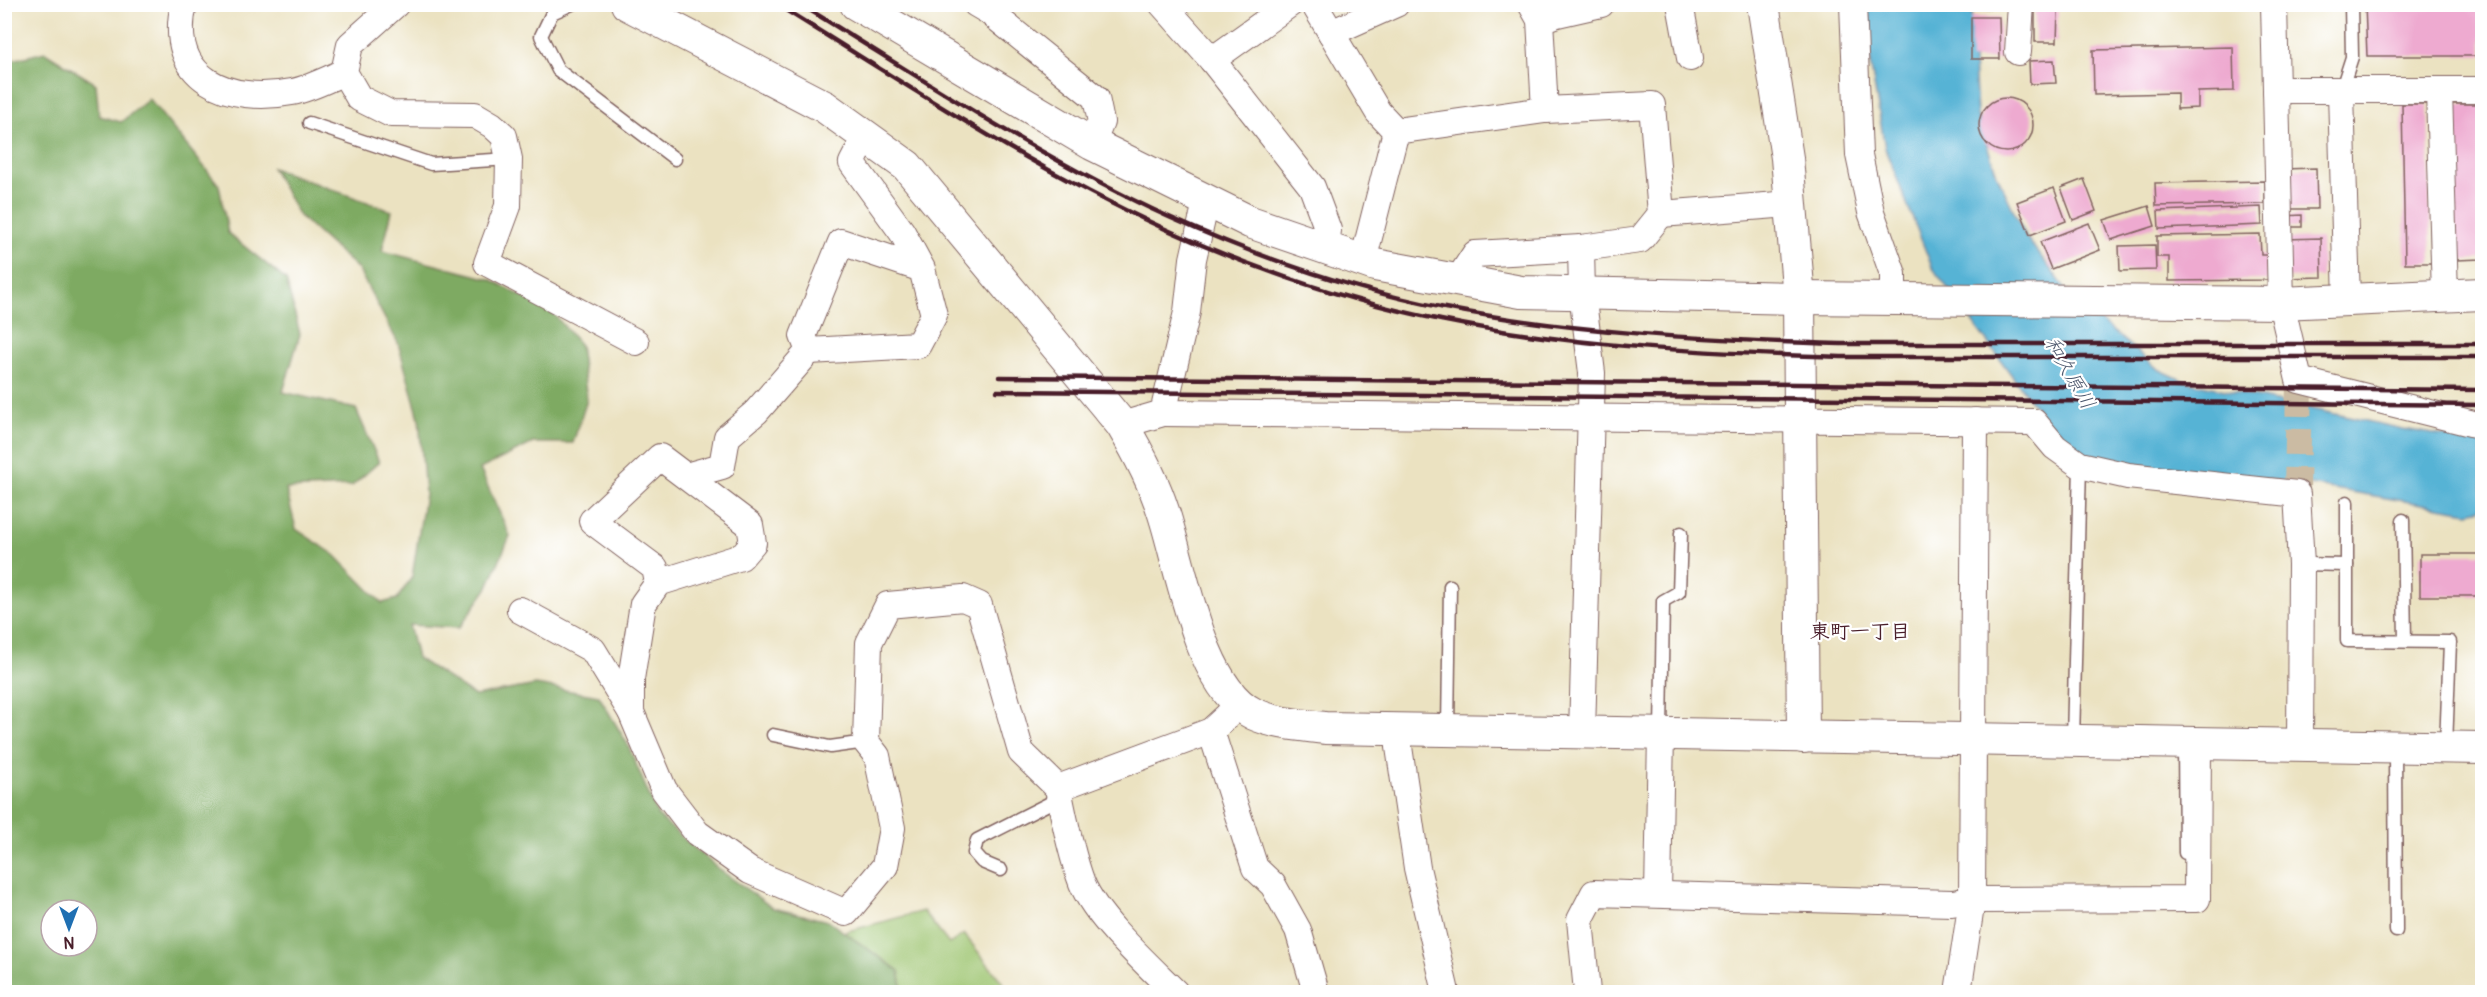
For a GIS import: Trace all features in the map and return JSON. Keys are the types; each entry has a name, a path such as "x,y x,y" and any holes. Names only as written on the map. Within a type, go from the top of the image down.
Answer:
{"street":[{"path":"184,4 181,40 194,71 221,90 250,96 294,92 344,72"},
{"path":"396,4 350,45 344,72 358,98 391,114 475,115 492,124 504,136 509,159 508,206 487,263 636,342"},
{"path":"627,4 825,107 907,166 1122,425 1142,458 1163,510 1198,638 1212,668 1229,692 1253,713 1286,723 1325,728 2482,748"},
{"path":"856,4 1092,144 1250,222 1363,261 1521,292 1799,298 2281,303 2482,294"},
{"path":"1162,4 1212,60 1312,187 1328,230 1326,248"},
{"path":"1212,60 1290,4"},
{"path":"1314,4 1378,112 1396,131"},
{"path":"1330,33 1396,4"},
{"path":"1545,110 1535,12 1557,14 1601,4"},
{"path":"1680,4 1690,58"},
{"path":"1763,4 1787,158 1799,298 1803,737"},
{"path":"1853,4 1859,155 1871,213 1893,274 1893,298"},
{"path":"2018,52 2021,4"},
{"path":"2274,4 2281,303 2299,380 2482,426"},
{"path":"986,7 1095,98 1101,122 1092,144"},
{"path":"2276,90 2341,92 2482,90"},
{"path":"2439,91 2445,296"},
{"path":"2341,92 2347,301"},
{"path":"1396,131 1545,110 1652,105 1661,214 1640,240 1581,248 1475,254 1458,280"},
{"path":"1363,261 1396,131"},
{"path":"686,476 722,466 727,437 756,412 809,351 918,345 934,315 922,269 902,231 852,163 866,136"},
{"path":"1163,413 1187,312 1193,259 1206,202"},
{"path":"1661,214 1791,204"},
{"path":"809,351 803,336 841,242 922,269"},
{"path":"1581,248 1582,293 1592,373 1582,733"},
{"path":"1122,425 1163,413 2034,422 2055,447 2080,465 2128,476 2297,494 2301,564 2300,746"},
{"path":"1958,993 1972,900 1975,421"},
{"path":"631,712 631,680 643,604 658,583 741,557 753,543 750,525 660,457 592,521 655,568 658,583"},
{"path":"520,610 593,650 631,712 664,790 697,833 750,871 846,913 885,866 892,828 878,756 866,742 869,643 888,605 963,598 979,605 1021,752 1058,788 1062,812 1082,883 1092,901 1130,947 1175,993"},
{"path":"1058,788 1211,731 1241,703"},
{"path":"1399,729 1399,747 1418,868 1446,993"},
{"path":"1211,731 1255,868 1274,885 1298,930 1316,993"},
{"path":"1658,894 1660,734"},
{"path":"1587,993 1580,920 1594,893 1952,903 1972,900 2197,899 2191,744"}],"lane":[{"path":"572,4 552,13 541,36 558,70 675,159"},
{"path":"2341,92 2352,57 2351,4"},
{"path":"309,123 431,164 509,159"},
{"path":"2073,742 2080,465"},
{"path":"2348,502 2347,641 2450,642 2446,747"},
{"path":"2403,520 2405,641"},
{"path":"1660,734 1663,601 1679,592 1681,533"},
{"path":"2301,564 2348,565"},
{"path":"1448,730 1450,586"},
{"path":"773,735 830,747 866,742"},
{"path":"2395,747 2396,931"},
{"path":"1001,870 982,862 974,853 977,840 1050,803 1058,788"}],"green space":[{"path":"45,52 96,84 99,116 121,122 149,99 219,185 228,233 286,280 300,334 283,392 356,409 379,462 352,486 286,489 296,529 335,555 382,603 397,599 412,577 425,494 419,418 398,343 358,269 299,216 272,168 392,211 382,251 490,279 553,313 580,345 587,400 573,443 533,443 480,469 510,536 487,589 459,628 409,625 417,658 475,696 536,685 599,696 627,743 658,816 716,867 773,908 828,921 899,971 903,992 5,992 4,62"},
{"path":"923,911 949,944 964,934 1010,992 903,992 899,971 844,932"}],"water":[{"name":"和久原川","path":"1868,5 1971,5 1977,115 1997,175 2026,237 2072,297 2158,369 2184,381 2403,429 2482,442 2482,509 2468,512 2299,483 2093,460 2049,426 1932,267 1885,148 1871,67"}],"building":[{"path":"1974,4 2002,4 2002,9 1974,8"},
{"path":"2365,4 2482,4 2482,56 2367,56"},
{"path":"2035,10 2058,10 2057,42 2035,42"},
{"path":"1971,17 1999,17 2000,59 1971,59"},
{"path":"2233,47 2234,91 2198,92 2198,108 2177,109 2177,93 2094,95 2093,50"},
{"path":"2054,60 2056,83 2030,84 2029,61"},
{"path":"2001,98 2011,98 2021,102 2029,110 2033,125 2029,140 2021,148 2011,152 2001,152 1991,148 1983,140 1979,130 1979,120 1983,110 1991,102"},
{"path":"2402,104 2428,104 2431,263 2405,263"},
{"path":"2451,104 2482,104 2482,259 2456,260"},
{"path":"2316,168 2317,209 2283,209 2283,169"},
{"path":"2084,179 2096,211 2073,220 2061,188"},
{"path":"2265,181 2265,204 2156,206 2155,183"},
{"path":"2054,188 2066,221 2030,235 2017,202"},
{"path":"2149,206 2155,226 2111,240 2104,220"},
{"path":"2261,207 2262,225 2159,229 2158,211"},
{"path":"2302,215 2302,227 2284,227 2284,216"},
{"path":"2089,223 2100,250 2051,269 2040,242"},
{"path":"2260,234 2261,255 2268,255 2268,280 2169,281 2169,257 2157,257 2157,236"},
{"path":"2321,238 2322,277 2285,278 2285,239"},
{"path":"2155,245 2156,270 2120,271 2119,246"},
{"path":"2420,554 2482,554 2482,596 2420,596"}],"tunnel":[{"path":"2297,494 2299,380"}],"railway":[{"path":"776,4 1014,150 1063,178 1163,228 1230,257 1299,282 1370,303 1441,320 1590,343 1690,351 1841,357 2482,357"},
{"path":"800,4 1027,143 1121,194 1169,217 1270,258 1339,282 1410,301 1543,324 1642,334 1791,342 1841,344 2482,344"},
{"path":"999,377 2482,390"},
{"path":"997,391 2482,405"}],"district":[{"name":"東町一丁目","path":"1860,631"}]}
